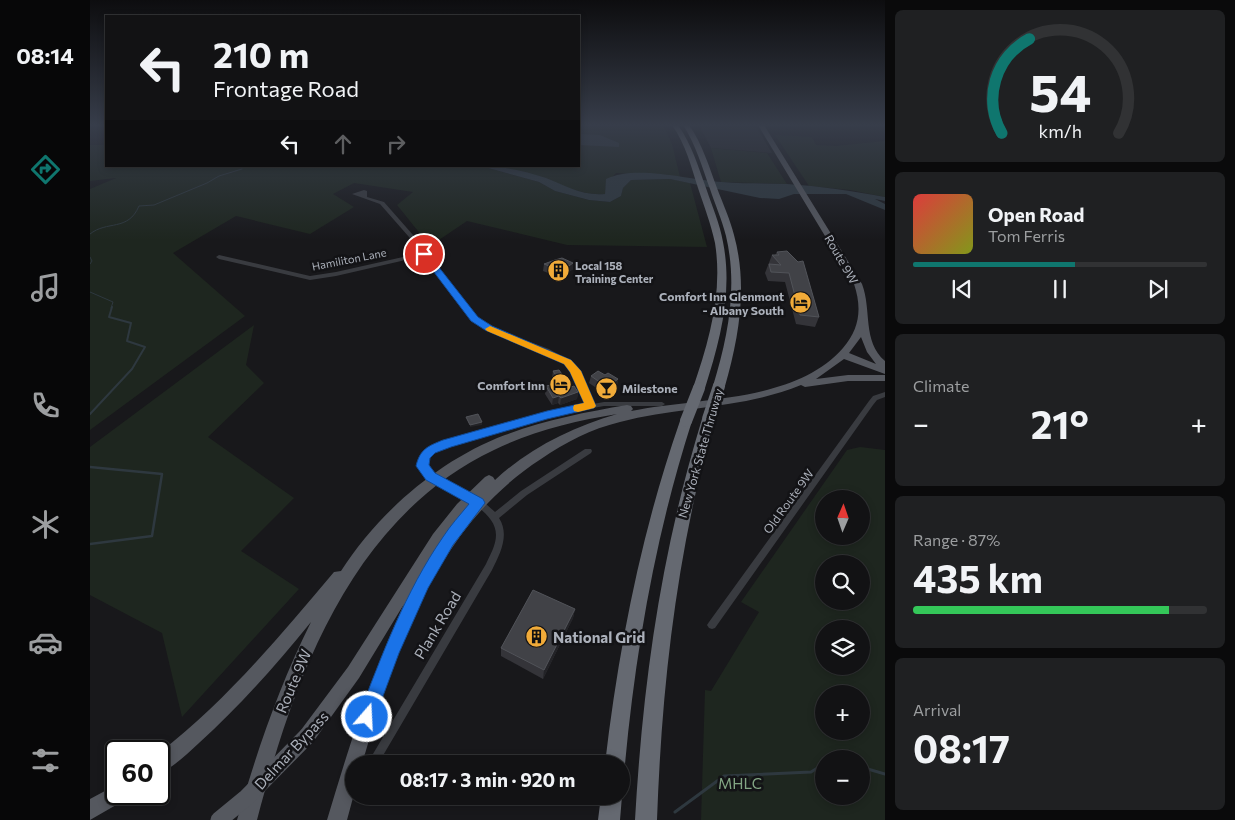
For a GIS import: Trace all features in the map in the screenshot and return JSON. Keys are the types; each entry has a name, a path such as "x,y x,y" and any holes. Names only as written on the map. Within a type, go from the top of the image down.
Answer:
{"highway":[{"name":"New York State Thruway","path":"616,755 629,654 646,560 663,492 715,337 722,290 722,264 718,242 694,163"},
{"name":"New York State Thruway","path":"646,820 654,694 668,582 685,499 732,341 737,292 734,250 705,163"},
{"path":"609,820 611,805"}],"main road":[{"name":"Route 9W","path":"699,403 751,396 788,387 820,373 844,354 858,336 862,322 863,303 858,284 784,163"},
{"path":"862,322 868,348 875,358 885,366"},
{"path":"844,354 885,371"},
{"path":"788,387 848,378 885,378"},
{"path":"170,755 199,732 241,692 340,575 397,513 434,479 482,450 534,430 597,414 662,404 699,403"},
{"path":"339,820 372,700 404,621 448,541 474,501 528,458 596,424 635,414 699,403"},
{"name":"Delmar Bypass","path":"219,820 247,797 307,736 345,687 441,534 474,501"},
{"name":"Route 9W","path":"247,820 267,747 292,680 329,604 363,552"},
{"path":"90,810 105,801"}],"street":[{"path":"365,196 382,203 475,319 488,328 567,362 575,371 590,406"},
{"name":"Hamiliton Lane","path":"219,257 310,278 424,254"},
{"name":"Old Route 9W","path":"712,625 871,403 875,398 885,394"},
{"path":"588,451 524,492 495,517 487,508 434,479 424,470 422,463 426,454 434,448 547,415 590,406 662,404"},
{"name":"Plank Road","path":"377,755 496,555 501,532 495,517"},
{"path":"339,820 348,805"}],"green space":[{"path":"90,163 105,163 105,167 485,167 539,182 555,191 589,200 610,202 621,196 623,188 631,180 670,179 690,183 707,247 567,245 467,221 430,246 397,205 413,192 354,183 333,194 354,207 310,234 236,216 173,253 245,316 90,430 90,189 116,178 90,181"},
{"path":"580,163 677,163 680,177 616,173 606,184 605,194 595,194 577,191 533,175 501,167 580,167"},
{"path":"715,163 774,163 787,184 721,182"},
{"path":"794,163 885,163 885,197 850,190 809,186"},
{"path":"254,325 246,365 264,383 208,437 294,498 241,551 299,589 182,717 162,633 90,595 90,447"},
{"name":"MHLC","path":"860,447 885,450 885,820 701,820 705,690 711,691 759,612 741,602 815,496 815,545 870,545 870,490 819,490 847,450"}],"shaded area":[{"path":"485,167 522,171 546,178 574,190 597,194 605,194 606,179 632,173 663,174 730,183 812,186 885,197 885,201 875,199 885,204 885,210 846,194 794,194 779,199 760,198 670,179 631,180 623,188 621,196 610,202 589,200 555,191 539,182"}],"building":[{"path":"787,251 798,262 803,261 819,317 800,315 789,273 771,272 769,264 781,265 772,255 779,255 777,252"},
{"path":"562,258 573,263 562,271 544,264 555,260"},
{"path":"559,370 571,387 574,386 578,392 561,398 559,396 553,398 546,386 561,383 553,371"},
{"path":"598,371 605,375 608,373 618,379 613,383 617,385 611,390 591,376"},
{"path":"478,414 482,422 470,425 466,417"},
{"name":"National Grid","path":"533,590 575,609 544,670 501,648"}],"waterway":[{"path":"90,234 103,227 123,223 134,214 139,206 154,205 207,183 219,176 242,169"},
{"path":"90,257 92,261 90,264"},
{"path":"90,292 113,302 111,308"},
{"path":"90,414 132,369 145,347 127,341 131,323 109,317 112,307"},
{"path":"90,467 162,474 152,536 90,544"},
{"path":"675,812 724,776 811,772 815,770"},
{"path":"870,770 885,774"}],"slow traffic":[{"path":"490,329 548,352 567,362 575,371 590,406 578,408"}],"place":[{"name":"Local 158 Training Center","path":"559,271"},
{"name":"Comfort Inn Glenmont - Albany South","path":"800,303"},
{"name":"Comfort Inn","path":"561,385"},
{"name":"Milestone","path":"606,388"},
{"name":"National Grid","path":"537,637"}],"route":[{"path":"367,717 391,651 423,584 448,541 478,503 431,477 422,466 424,456 431,450 447,443 547,415 590,406 575,371 567,362 548,352 488,328 475,319 468,313 424,254"}]}
